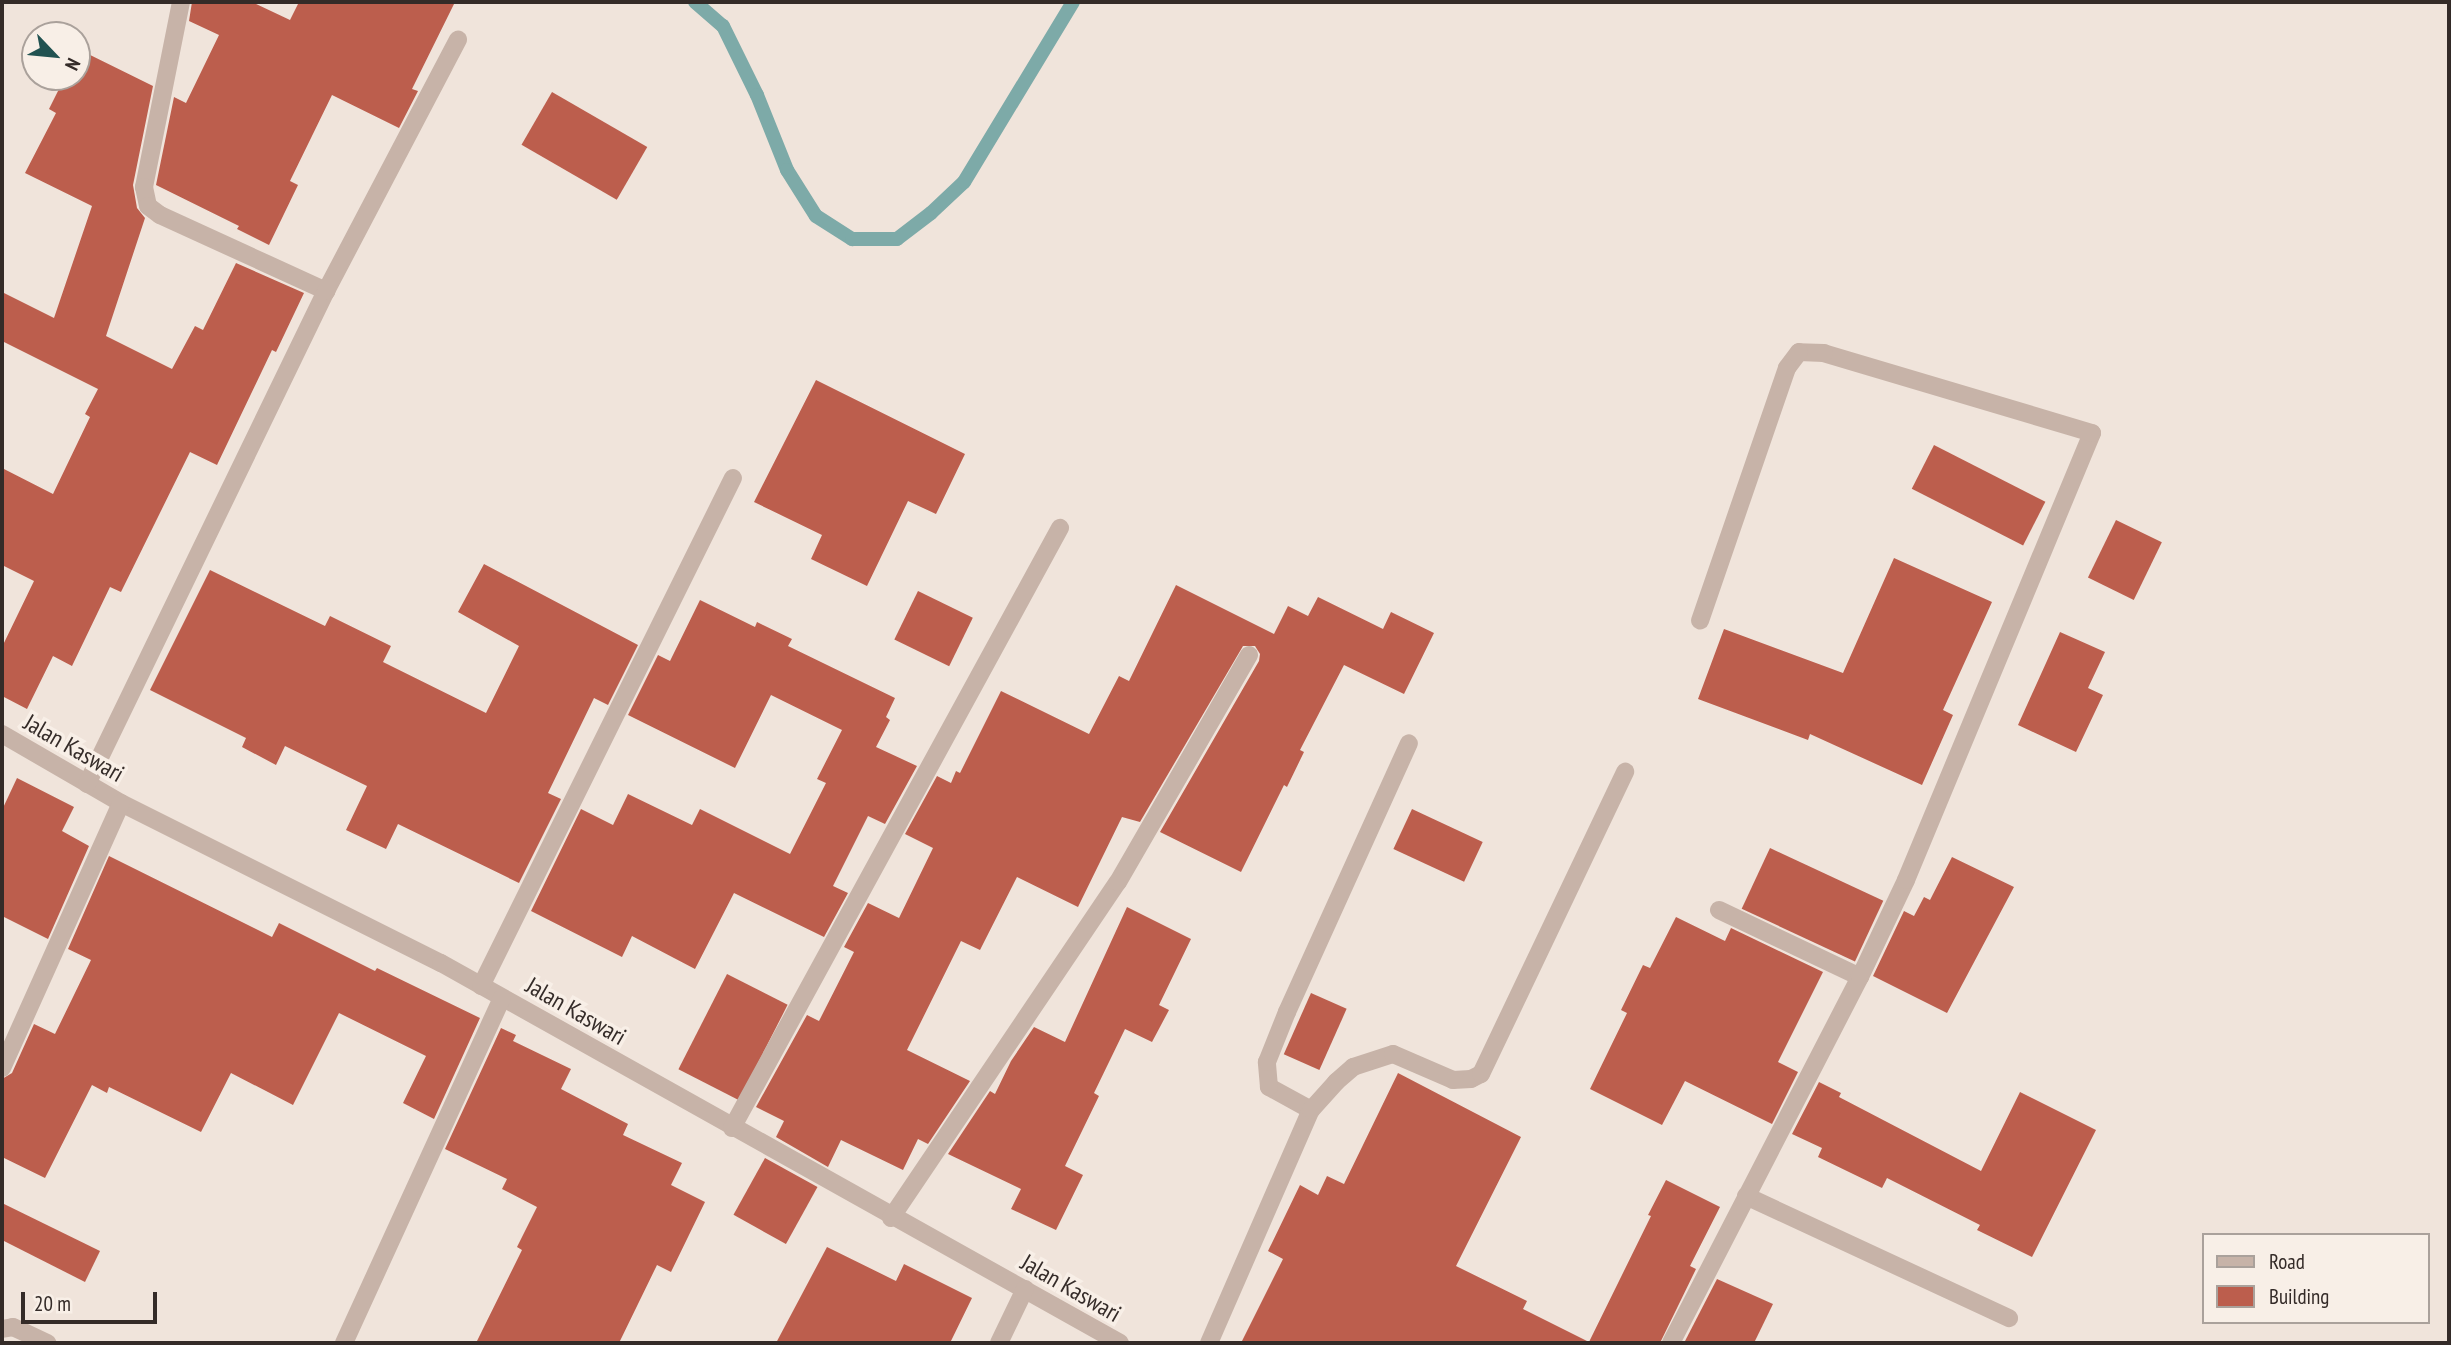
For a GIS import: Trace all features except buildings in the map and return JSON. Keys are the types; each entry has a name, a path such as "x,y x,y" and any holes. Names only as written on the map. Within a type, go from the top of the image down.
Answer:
{"street":[{"path":"181,2 144,187 148,206 160,215 326,291"},
{"path":"87,784 326,291 458,40"},
{"path":"1671,1343 1860,977 1906,880 2092,433 1824,353 1799,352 1787,368 1700,620"},
{"path":"481,986 733,478"},
{"path":"732,1128 1060,528"},
{"path":"891,1217 1118,882 1250,655"},
{"name":"Jalan Kaswari","path":"2,734 121,803 481,986 1120,1343"},
{"path":"1311,1110 1269,1087 1266,1082 1268,1062 1282,1024 1409,743"},
{"path":"1209,1343 1311,1110 1353,1066 1379,1056 1393,1054 1453,1080 1471,1079 1481,1074 1625,772"},
{"path":"2,1068 121,803"},
{"path":"1719,910 1860,977"},
{"path":"344,1343 502,998"},
{"path":"1746,1196 2009,1318"},
{"path":"999,1343 1026,1289"},
{"path":"2,1329 13,1327 48,1343"}],"waterway":[{"path":"695,2 723,26 757,95 787,170 816,216 852,239 897,239 931,213 964,182 1073,2"}]}
